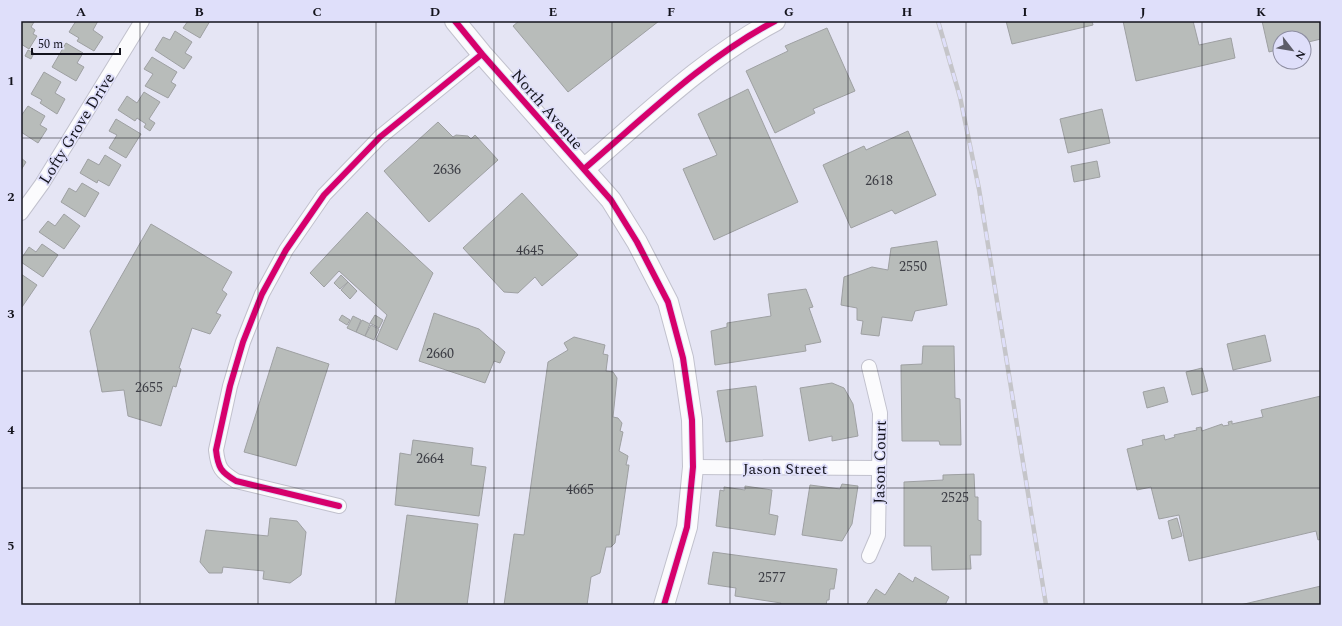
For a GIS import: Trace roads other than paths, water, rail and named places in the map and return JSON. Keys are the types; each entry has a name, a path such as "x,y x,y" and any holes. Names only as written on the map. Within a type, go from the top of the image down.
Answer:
{"main road":[{"name":"North Avenue","path":"455,21 610,200 634,238 668,302 683,358 692,420 693,468 687,527 664,605"},
{"path":"584,169 699,70 754,32 774,21"}],"street":[{"name":"Lofty Grove Drive","path":"21,213 42,184 142,21"},
{"path":"339,506 236,481 223,473 217,461 216,450 230,386 243,342 262,294 286,250 324,196 380,137 482,54"},
{"name":"Jason Court","path":"869,367 880,413 878,536 869,556"},
{"name":"Jason Street","path":"693,468 878,468"}],"railway":[{"path":"938,21 960,97 979,189 1046,605"}]}
